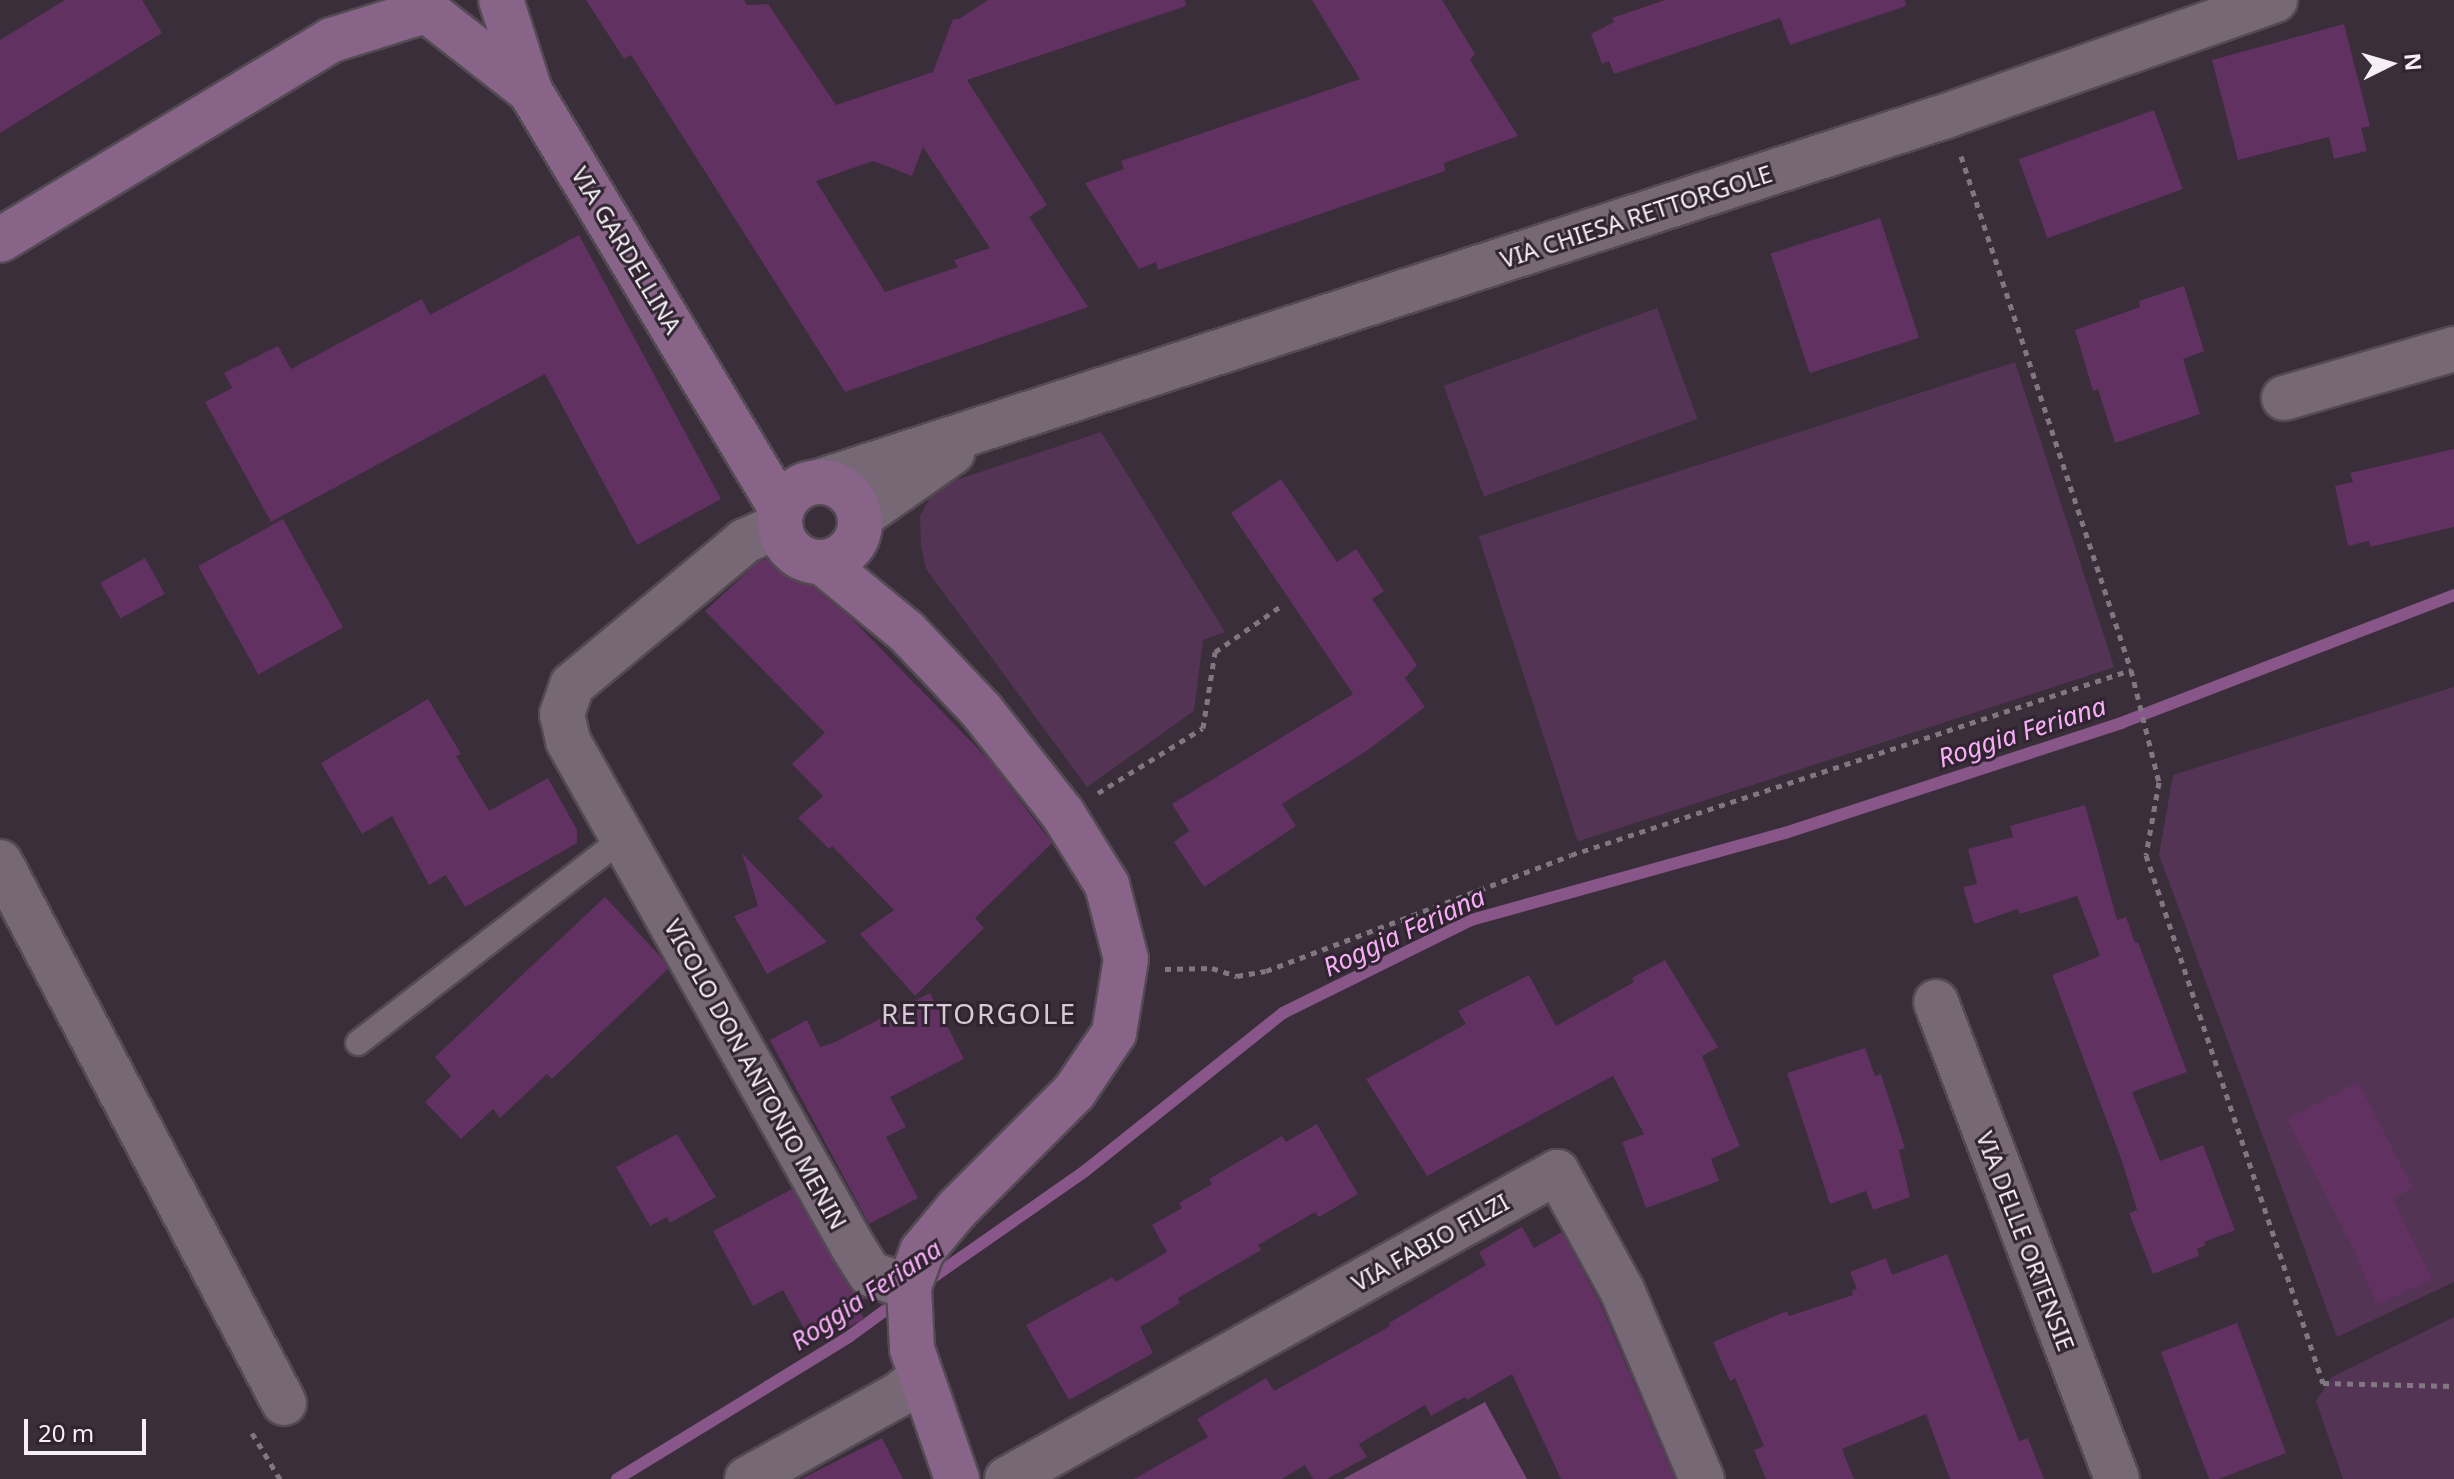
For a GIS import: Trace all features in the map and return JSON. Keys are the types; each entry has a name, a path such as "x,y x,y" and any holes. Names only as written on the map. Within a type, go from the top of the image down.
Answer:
{"street":[{"path":"332,40 353,0"},
{"path":"0,240 332,40 419,9 461,12 481,0"},
{"name":"VIA GARDELLINA","path":"501,0 530,91 724,410 798,501 785,540 800,556 822,562 907,632"},
{"name":"VIA CHIESA RETTORGOLE","path":"798,501 994,423 1946,116 2275,0"},
{"name":"VIA GARDELLINA","path":"419,9 530,91"},
{"path":"2284,398 2454,349"},
{"name":"VIA CHIESA RETTORGOLE","path":"859,525 994,423"},
{"path":"798,501 841,487 851,495 859,525 907,632 981,710 1063,814 1107,885 1126,959 1114,1033 1074,1092 957,1209 922,1251 909,1287 916,1364 957,1479"},
{"name":"VICOLO DON ANTONIO MENIN","path":"798,501 745,541 572,685 562,714 568,741 853,1247 870,1274 909,1287"},
{"path":"822,562 845,553 859,525"},
{"path":"0,862 284,1403"},
{"name":"VIA DELLE ORTENSIE","path":"1936,1002 2117,1479"},
{"name":"VIA FABIO FILZI","path":"1007,1479 1557,1172 1622,1290 1702,1479"},
{"path":"747,1479 898,1395 916,1364"}],"lane":[{"path":"358,1043 623,838"}],"path":[{"path":"1946,116 2131,670 2159,782 2146,855 2323,1383 2454,1386"},
{"path":"1063,814 1203,728 1215,652 1281,606"},
{"path":"1124,968 1212,968 1237,976 1266,971 1571,855 2131,670"}],"shaded area":[{"path":"1657,308 1697,419 1484,497 1444,386"},
{"path":"2015,362 2114,667 1578,842 1479,536"},
{"path":"1101,432 1225,632 1203,640 1194,711 1087,787 926,569 920,516 931,496 947,483"},
{"path":"2454,687 2454,1282 2337,1337 2159,855 2173,775"},
{"path":"2454,1317 2454,1479 2343,1479 2316,1401 2332,1377"},
{"path":"1485,1402 1527,1479 1343,1479"}],"building":[{"path":"65,0 142,0 162,33 0,133 0,40"},
{"path":"586,0 744,0 747,5 768,4 836,105 933,72 953,19 959,19 988,0 1185,0 1186,6 967,80 1047,205 1029,217 1088,307 845,392 631,55 624,59","holes":["923,147 990,248 954,260 958,267 885,292 816,181 873,161 912,176"]},
{"path":"1312,0 1442,0 1475,54 1470,60 1518,136 1444,163 1445,171 1158,270 1156,262 1139,269 1085,183 1124,169 1121,161 1360,79"},
{"path":"1665,0 1905,0 1906,6 1790,45 1780,18 1614,74 1609,61 1602,64 1591,34 1614,22 1612,18"},
{"path":"2344,24 2370,126 2361,128 2367,151 2334,159 2329,137 2238,160 2212,60"},
{"path":"2154,110 2183,189 2047,238 2019,159"},
{"path":"1880,218 1919,338 1810,373 1771,254"},
{"path":"579,235 721,499 637,545 545,374 271,522 205,402 232,388 224,373 278,346 291,369 422,299 430,315"},
{"path":"2184,286 2204,351 2183,359 2200,414 2115,443 2098,389 2093,391 2075,330 2140,307 2139,301"},
{"path":"2454,449 2454,527 2370,547 2369,541 2348,546 2335,486 2353,482 2350,473"},
{"path":"1281,479 1337,562 1356,549 1384,591 1372,599 1417,665 1405,678 1425,707 1365,752 1282,804 1296,826 1204,887 1174,842 1189,831 1172,804 1353,694 1231,513"},
{"path":"283,519 343,627 258,674 198,566"},
{"path":"788,552 798,562 806,581 853,620 990,761 1052,843 975,918 984,928 915,996 860,934 894,910 832,846 829,849 798,818 823,796 792,764 825,733 705,611 758,562"},
{"path":"145,558 165,594 120,619 100,583"},
{"path":"428,699 461,754 456,756 489,811 548,778 577,830 577,843 465,907 446,875 429,885 392,816 362,834 321,763"},
{"path":"2085,805 2117,920 2126,917 2135,943 2138,942 2187,1072 2132,1092 2160,1161 2203,1145 2235,1230 2204,1242 2206,1245 2197,1249 2199,1256 2153,1274 2129,1213 2137,1210 2122,1161 2052,975 2100,956 2077,896 2020,914 2018,909 1974,924 1963,887 1977,884 1968,849 2013,837 2010,826"},
{"path":"742,853 827,942 767,974 734,916 758,906"},
{"path":"605,897 660,956 668,969 552,1079 547,1074 500,1118 493,1109 461,1139 425,1102 451,1076 435,1057"},
{"path":"1665,960 1718,1047 1702,1056 1740,1146 1711,1159 1719,1181 1646,1208 1622,1142 1644,1134 1613,1076 1427,1176 1366,1079 1466,1024 1458,1011 1529,975 1556,1026 1634,982 1632,978"},
{"path":"930,993 964,1059 890,1097 906,1127 886,1137 918,1198 869,1224 770,1040 807,1020 820,1047"},
{"path":"1865,1048 1875,1076 1881,1074 1905,1148 1899,1150 1910,1197 1873,1210 1866,1191 1830,1204 1787,1073"},
{"path":"2358,1082 2413,1188 2393,1199 2432,1279 2377,1305 2355,1252 2287,1119"},
{"path":"1317,1124 1358,1194 1319,1217 1315,1212 1258,1245 1261,1250 1178,1298 1180,1303 1140,1327 1153,1353 1069,1400 1026,1325 1112,1277 1116,1282 1167,1252 1152,1225 1182,1208 1179,1203 1212,1184 1209,1179 1282,1136 1286,1142"},
{"path":"677,1134 716,1197 670,1223 667,1217 650,1226 616,1167"},
{"path":"792,1189 849,1287 865,1299 856,1304 864,1319 823,1340 815,1325 805,1330 783,1290 753,1306 713,1231"},
{"path":"1522,1227 1534,1248 1562,1232 1599,1301 1675,1479 1561,1479 1512,1374 1431,1416 1425,1405 1359,1444 1367,1457 1327,1479 1313,1479 1305,1465 1282,1479 1134,1479 1208,1437 1197,1419 1266,1378 1274,1391 1390,1326 1389,1323 1486,1265 1479,1252"},
{"path":"1947,1254 2019,1441 2028,1438 2044,1479 1950,1479 1926,1414 1842,1449 1854,1479 1766,1479 1754,1450 1764,1446 1735,1378 1730,1381 1713,1342 1787,1311 1789,1316 1853,1295 1852,1291 1857,1289 1850,1272 1886,1258 1892,1275"},
{"path":"2237,1323 2286,1453 2219,1479 2209,1479 2161,1352"},
{"path":"882,1438 903,1479 801,1479"}],"waterway":[{"name":"Roggia Feriana","path":"926,1282 1085,1171 1283,1013 1471,920 1785,833 2121,723 2454,595"},
{"name":"Roggia Feriana","path":"617,1479 850,1336 901,1299"}],"district":[{"name":"RETTORGOLE","path":"979,1013"}]}
